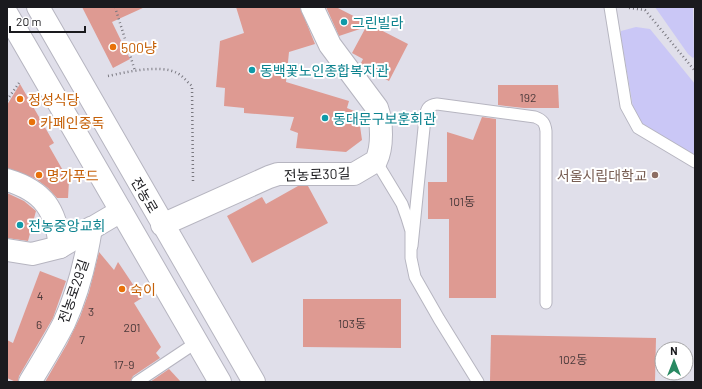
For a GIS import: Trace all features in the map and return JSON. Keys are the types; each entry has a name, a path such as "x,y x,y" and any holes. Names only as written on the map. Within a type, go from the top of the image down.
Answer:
{"main road":[{"name":"전농로","path":"38,7 162,225 254,382"},
{"path":"312,7 330,45 377,108 380,119 379,149 376,161"},
{"name":"전농로","path":"7,14 220,382"},
{"name":"전농로30길","path":"162,225 278,174 354,174 376,161"},
{"path":"7,180 24,185 39,196 51,209 58,226 60,247"},
{"path":"7,250 32,254 60,247 121,211"},
{"name":"전농로29길","path":"30,382 57,335 70,307 85,260 91,228"}],"lane":[{"path":"610,7 626,106 638,128 695,162"},
{"path":"478,382 415,277 411,258 425,118 426,110 430,105 437,104 535,117 541,119 545,124 546,303"},
{"path":"376,161 402,204 409,224 412,246"},
{"path":"137,382 197,342"}],"path":[{"path":"115,7 135,71"},
{"path":"622,7 645,10 695,71"},
{"path":"108,76 135,71 159,70 177,73 192,86 193,181"}],"shaded area":[{"path":"655,7 693,7 693,58 688,54"},
{"path":"636,27 650,29 695,84 695,156 642,125 634,113 621,31"}],"building":[{"path":"82,7 145,7 112,22 130,59 113,68"},
{"name":"동백꽃노인종합복지관","path":"236,7 300,7 315,44 289,52 286,82 349,101 347,108 354,111 360,126 362,140 346,152 296,148 298,133 290,130 294,117 244,113 244,108 224,106 225,88 216,87 220,41 244,33"},
{"path":"326,7 336,7 408,44 389,81 361,66 360,65 363,59 352,53 366,27 339,36"},
{"path":"20,84 54,143 49,146 69,181 68,198 57,198 48,188 36,179 7,168 7,105"},
{"path":"498,85 558,85 559,108 524,108 498,105"},
{"path":"482,117 496,119 496,298 449,298 449,219 428,219 428,182 447,182 447,132 473,140"},
{"path":"298,186 308,186 328,223 252,263 227,216 262,197 266,204"},
{"name":"전농중앙교회","path":"7,193 24,201 36,211 28,241 7,238"},
{"path":"99,252 114,270 118,262 142,298 134,303 161,347 156,353 160,358 133,376 130,382 45,382 67,344 80,317 89,292"},
{"path":"40,271 66,281 53,318 19,376 18,382 16,382 7,378 7,340 13,343"},
{"path":"303,299 401,299 401,348 303,347"},
{"path":"491,335 656,338 656,341 654,341 655,382 490,381"},
{"path":"169,369 181,382 150,382"}],"place":[{"name":"그린빌라","path":"344,22"},
{"name":"500냥","path":"113,47"},
{"name":"동백꽃노인종합복지관","path":"252,70"},
{"name":"정성식당","path":"20,99"},
{"name":"동대문구보훈회관","path":"325,118"},
{"name":"카페인중독","path":"32,122"},
{"name":"명가푸드","path":"39,175"},
{"name":"서울시립대학교","path":"655,175"},
{"name":"전농중앙교회","path":"20,225"},
{"name":"숙이","path":"122,289"}]}
